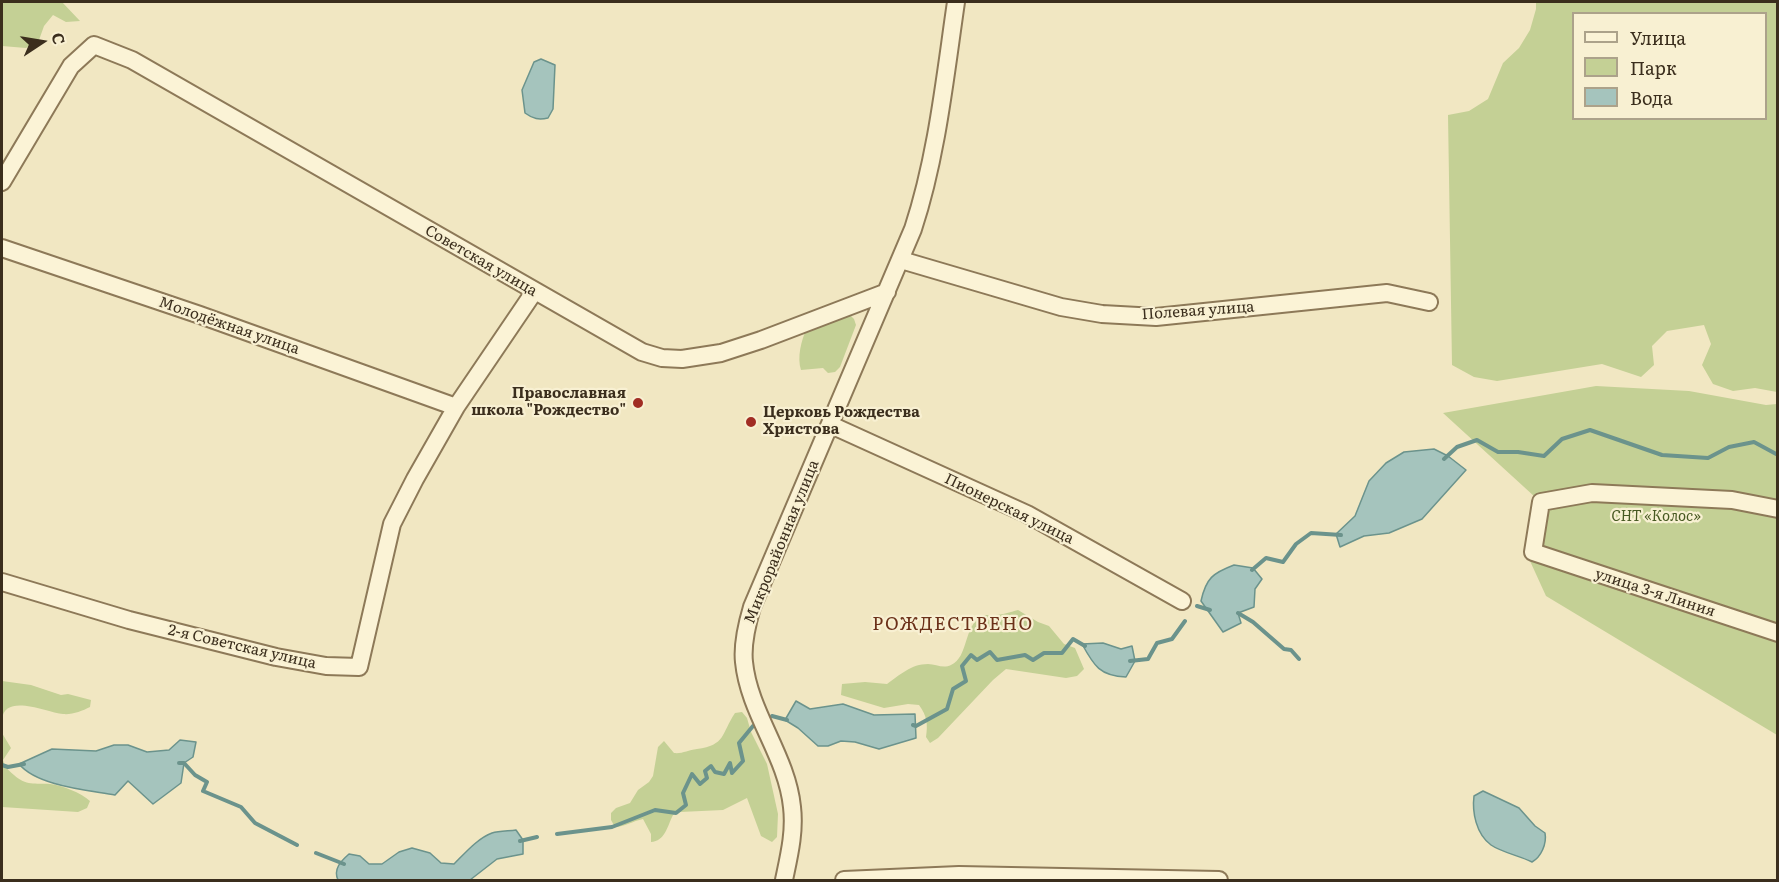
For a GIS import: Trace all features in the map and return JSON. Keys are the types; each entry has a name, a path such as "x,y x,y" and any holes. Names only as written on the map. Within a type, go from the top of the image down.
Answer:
{"street":[{"name":"Микрорайонная улица","path":"784,880 791,843 792,806 778,756 758,713 750,688 744,661 746,628 752,607 901,260 923,199 935,139 956,2"},
{"name":"Советская улица","path":"2,182 71,66 94,45 132,60 642,352 662,358 682,359 721,353 887,292"},
{"name":"Молодёжная улица","path":"2,248 200,315 456,407"},
{"name":"Полевая улица","path":"901,260 1061,307 1102,314 1156,317 1387,293 1429,302"},
{"name":"2-я Советская улица","path":"2,582 129,620 276,657 326,666 359,667 392,524 456,407 534,292"},
{"name":"Пионерская улица","path":"831,425 1027,514 1182,601"},
{"name":"улица 3-я Линия","path":"1778,509 1732,500 1592,493 1541,502 1533,552 1778,633"},
{"path":"844,880 959,875 1219,880"}],"green space":[{"path":"2,2 62,2 80,21 66,22 53,15 44,26 39,40 26,48 2,46"},
{"path":"1536,2 1777,2 1777,392 1755,388 1733,391 1713,384 1702,365 1711,344 1704,325 1667,331 1652,346 1654,365 1641,377 1602,364 1497,381 1474,377 1452,365 1448,115 1469,111 1488,99 1503,63 1519,48 1530,30"},
{"path":"849,314 856,325 840,367 835,372 828,373 823,368 801,370 800,349 807,328"},
{"name":"СНТ «Колос»","path":"1596,386 1689,391 1766,405 1777,404 1777,735 1546,596 1525,550 1535,497 1443,413"},
{"path":"1018,610 1049,626 1064,644 1075,648 1084,669 1077,676 1066,678 1006,669 938,738 930,743 926,737 925,717 919,705 908,704 884,708 841,695 842,684 865,682 887,684 906,671 922,664 951,665 961,655 976,621 984,615"},
{"path":"2,681 31,685 61,695 68,694 91,700 90,707 66,714 28,706 10,707 2,720"},
{"path":"742,712 747,718 751,732 767,764 778,814 777,837 772,842 761,836 747,798 723,810 680,812 673,815 665,833 656,841 651,842 651,834 643,819 615,827 611,820 611,813 616,808 630,803 638,790 649,782 653,776 658,747 664,741 674,753 713,745 722,737 735,713"},
{"path":"2,733 11,748 3,760 6,767 18,779 35,784 55,785 77,792 90,801 87,808 78,812 2,807"}],"water":[{"path":"541,59 555,65 553,109 548,118 539,119 525,113 522,90 534,62"},
{"path":"1434,449 1448,456 1466,470 1422,519 1389,533 1364,536 1340,547 1336,534 1355,516 1369,481 1386,463 1404,452"},
{"path":"1234,565 1253,568 1262,579 1255,589 1254,607 1238,613 1241,623 1223,632 1201,601 1205,587 1212,577"},
{"path":"1103,643 1121,649 1132,646 1135,661 1126,677 1104,672 1094,664 1082,644"},
{"path":"796,701 810,709 843,704 874,715 915,714 916,738 879,749 855,742 841,741 828,746 818,746 785,720"},
{"path":"180,740 196,742 193,757 184,763 181,783 153,804 128,781 115,795 50,782 27,771 19,764 52,749 96,751 114,745 128,745 147,752 169,750"},
{"path":"1483,791 1519,808 1535,826 1545,833 1544,846 1541,854 1535,860 1532,862 1500,850 1491,845 1482,835 1476,822 1474,796"},
{"path":"516,830 523,840 523,854 497,859 470,880 338,880 336,872 343,859 349,854 360,856 369,864 382,864 399,852 412,848 430,853 441,863 454,864 487,835"}],"waterway":[{"path":"1444,459 1457,447 1477,440 1498,452 1544,456 1562,439 1590,430 1662,455 1708,458 1729,447 1754,442 1778,455"},
{"path":"1252,570 1266,558 1283,562 1296,544 1311,533 1341,535"},
{"path":"1197,606 1210,610"},
{"path":"1238,613 1253,622 1284,649 1291,650 1299,659"},
{"path":"1130,661 1148,659 1157,643 1172,639 1185,621"},
{"path":"913,725 916,726 947,709 953,689 966,681 962,666 971,655 977,660 990,652 997,660 1025,655 1033,660 1044,653 1062,653 1073,639 1085,646"},
{"path":"772,716 787,720"},
{"path":"557,834 612,827 655,810 676,813 686,805 683,793 692,774 700,784 707,778 705,771 711,766 715,772 724,774 730,763 732,773 743,761 739,743 753,726"},
{"path":"179,763 184,763 195,775 207,782 203,791 241,807 255,823 297,845"},
{"path":"2,765 8,767 24,764"},
{"path":"520,841 537,837"},
{"path":"316,853 344,864"}],"place":[{"name":"Православная школа \"Рождество\"","path":"638,403"},
{"name":"Церковь Рождества Христова","path":"751,422"}],"district":[{"name":"РОЖДЕСТВЕНО","path":"953,625"}]}
